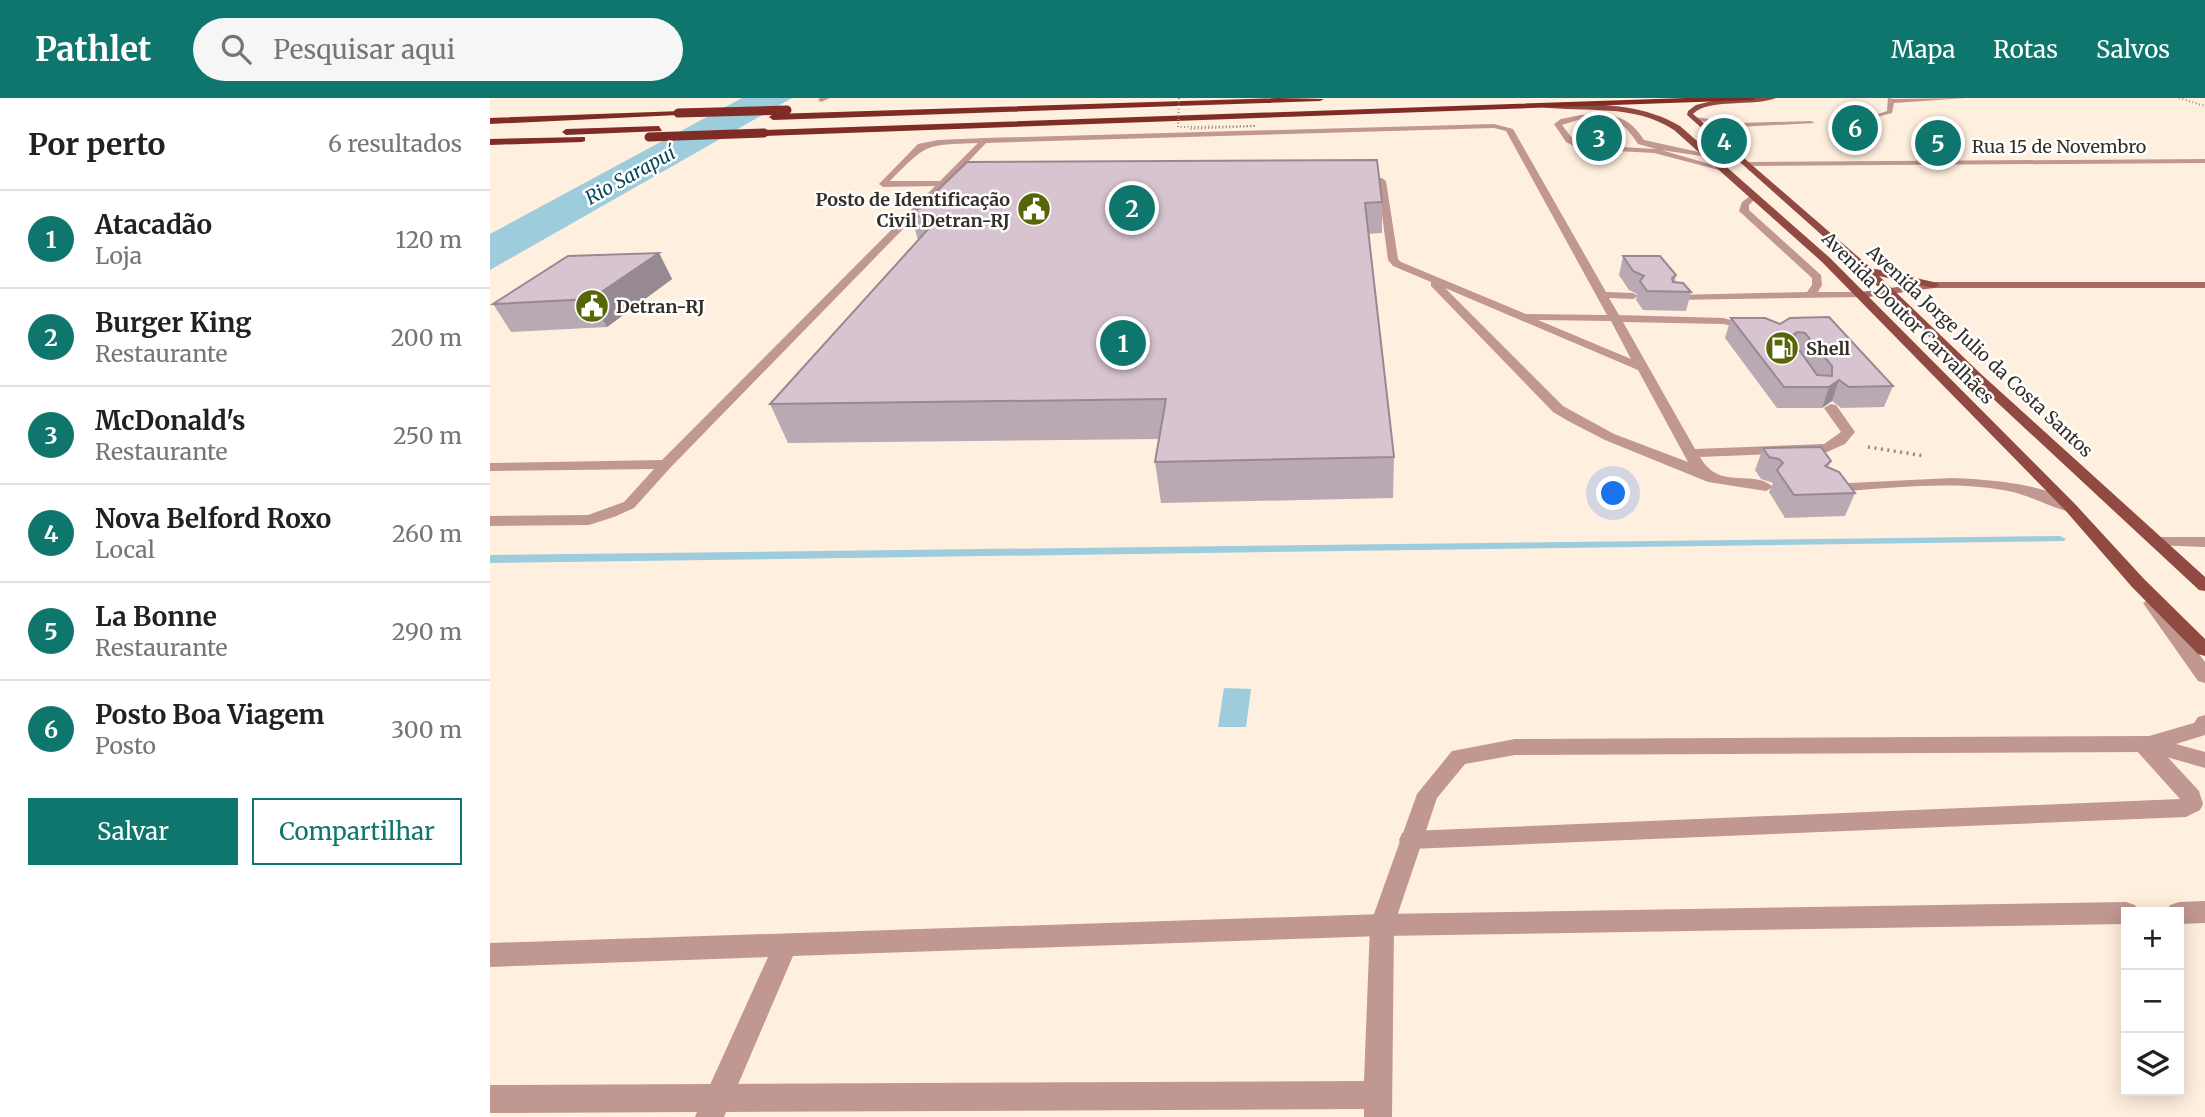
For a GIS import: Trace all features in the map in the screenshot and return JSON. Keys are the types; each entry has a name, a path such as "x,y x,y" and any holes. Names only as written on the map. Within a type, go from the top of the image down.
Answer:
{"highway":[{"path":"490,121 1130,98"},
{"path":"490,142 649,137 765,129 1535,102 1752,98"},
{"path":"490,128 1337,99"},
{"path":"490,135 659,129 765,129"}],"main road":[{"path":"1695,119 1690,112 1703,105 1773,98"},
{"name":"Avenida Doutor Carvalhães","path":"1535,102 1617,109 1667,122 1708,155 1826,260 2021,460 2070,506 2138,583 2205,650"},
{"path":"1617,109 1646,110 1695,119"},
{"name":"Avenida Jorge Julio da Costa Santos","path":"1695,119 1866,268 2205,586"},
{"path":"1866,268 1896,278 1934,285"},
{"path":"1861,296 1934,285 2205,285"}],"street":[{"path":"1868,119 1887,115 1891,99 1963,98"},
{"path":"1708,155 1660,148 1642,142 1632,127 1620,120 1584,117 1562,120 1558,124 1569,140 1583,147 1654,151 1723,169"},
{"path":"1695,119 1738,125 1811,122"},
{"path":"981,183 883,184 923,144 985,140 1503,128 1513,132 1701,472"},
{"path":"490,521 589,520 629,505 666,464 985,140"},
{"name":"Rua 15 de Novembro","path":"1746,164 2205,161"},
{"path":"1347,182 1382,181 1394,260 1430,279 1641,367"},
{"path":"1753,197 1745,204 1744,211 1816,277 1816,285 1810,295"},
{"path":"1430,279 1558,409 1579,424 1713,479 1766,488"},
{"path":"1602,295 1633,296"},
{"path":"1675,298 1861,296"},
{"path":"1520,316 1730,321 1767,332"},
{"path":"1689,453 1832,447 1845,437 1848,430 1831,408"},
{"path":"490,467 666,464"},
{"path":"1826,488 1994,483 2043,495 2070,506"},
{"path":"2157,542 2205,542"},
{"path":"2138,583 2205,676"},
{"path":"490,1099 713,1107 1377,1106 1382,925 1428,794 1459,757 1516,747 2146,744 2201,729 2205,722"},
{"path":"2146,744 2205,760"},
{"path":"1410,841 2186,808 2192,804 2190,797 2146,744"},
{"path":"2184,913 2205,912"},
{"path":"490,955 1382,925 2121,914"},
{"path":"713,1107 785,947"}],"path":[{"path":"1179,98 1178,127 1255,126 1188,129"},
{"path":"2179,98 2205,106"}],"water":[{"name":"Rio Sarapuí","path":"742,98 792,98 490,270 490,234"},
{"path":"1224,688 1251,689 1246,727 1218,727"}],"building":[{"path":"1377,160 1382,202 1365,203 1394,457 1155,462 1166,399 770,404 940,216 911,216 967,162"},
{"path":"659,253 591,299 493,304 568,256"},
{"path":"1623,256 1660,256 1676,275 1672,278 1673,282 1683,283 1691,292 1647,291 1640,281 1644,276 1633,271"},
{"path":"1829,317 1893,386 1849,387 1839,380 1829,387 1784,387 1731,318 1765,318 1780,324 1790,318","holes":["1797,332 1805,333 1832,366 1832,376 1817,375 1790,337"]},
{"path":"1821,447 1831,461 1825,466 1839,472 1855,493 1794,495 1777,470 1783,463 1779,459 1769,457 1763,448"}],"waterway":[{"path":"490,559 2060,539"}],"place":[{"name":"Posto Boa Viagem","path":"1855,128"},
{"name":"McDonald's","path":"1599,138"},
{"name":"Nova Belford Roxo","path":"1724,141"},
{"name":"La Bonne","path":"1938,143"},
{"name":"Burger King","path":"1132,208"},
{"name":"Posto de Identificação Civil Detran-RJ","path":"1034,209"},
{"name":"Detran-RJ","path":"592,306"},
{"name":"Atacadão","path":"1123,343"},
{"name":"Shell","path":"1782,348"}]}
